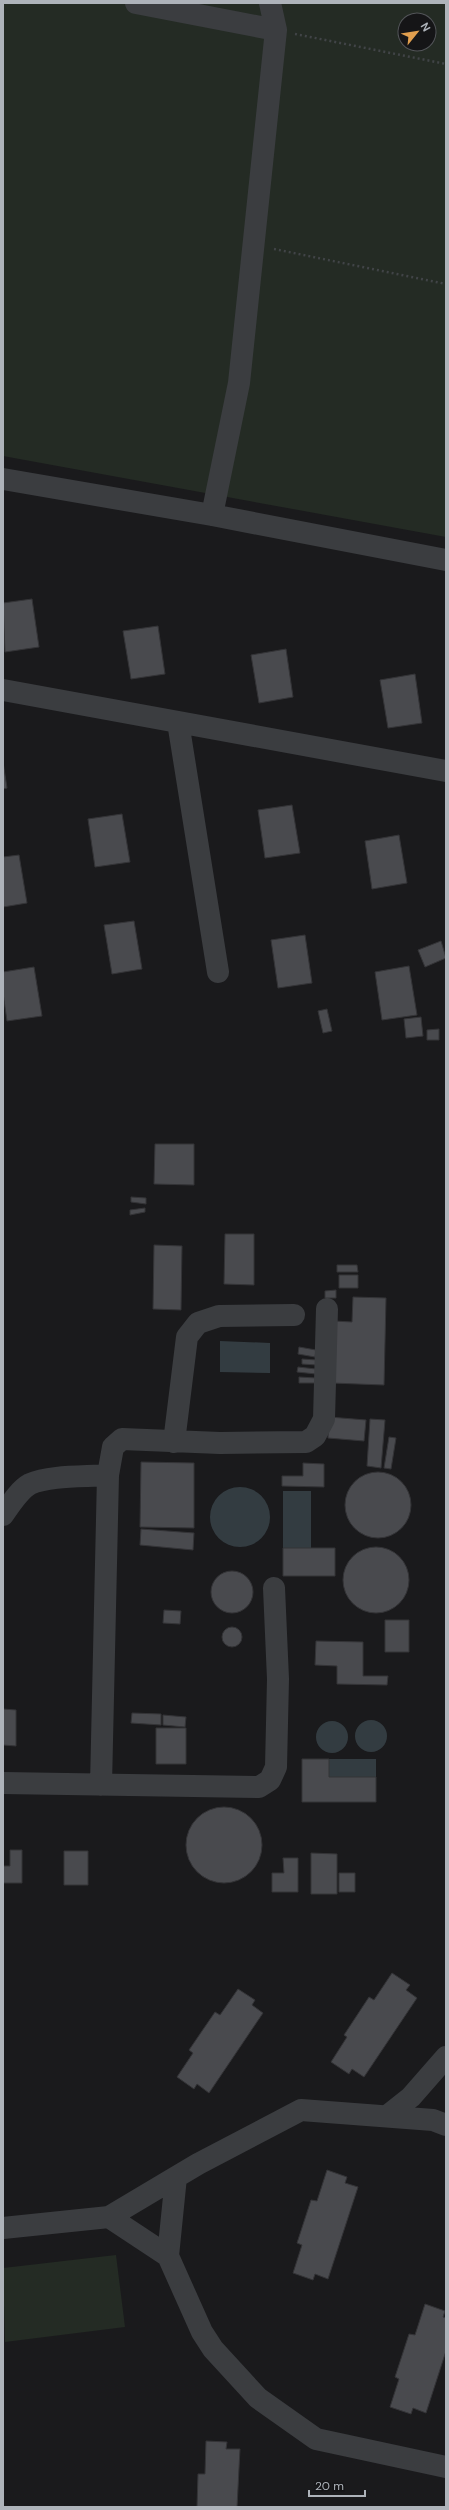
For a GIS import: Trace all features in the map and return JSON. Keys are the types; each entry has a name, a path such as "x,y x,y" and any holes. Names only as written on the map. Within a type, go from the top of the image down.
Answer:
{"street":[{"path":"136,3 276,30"},
{"path":"212,515 239,383 276,30 270,3"},
{"path":"3,479 212,515 446,560"},
{"path":"3,690 446,772"},
{"path":"178,722 218,972"},
{"path":"101,1785 108,1475 113,1447 122,1439 174,1442 306,1442 315,1436 324,1419 327,1309"},
{"path":"174,1442 187,1337 198,1322 219,1316 294,1315"},
{"path":"3,1515 12,1501 30,1484 54,1479 108,1475"},
{"path":"3,1783 259,1787 270,1780 276,1767 278,1679 274,1588"},
{"path":"387,2116 411,2097 446,2057"},
{"path":"3,2228 109,2217 176,2177 301,2110 434,2120 446,2125"},
{"path":"176,2177 168,2256 202,2332 213,2349 258,2398 316,2439 446,2467"},
{"path":"109,2217 168,2256"}],"path":[{"path":"276,30 446,64"},
{"path":"253,245 446,284"}],"shaded area":[{"path":"3,3 446,3 446,537 3,456"},
{"path":"220,1341 270,1343 270,1373 220,1372"},
{"path":"234,1487 246,1487 262,1495 268,1505 270,1517 268,1529 262,1539 246,1547 234,1547 218,1539 210,1523 210,1511 218,1495"},
{"path":"283,1491 311,1491 311,1549 283,1548"},
{"path":"371,1720 377,1721 384,1727 387,1736 386,1742 380,1749 371,1752 365,1751 358,1745 355,1736 356,1730 362,1723"},
{"path":"332,1721 338,1722 345,1728 348,1737 347,1743 341,1750 332,1753 326,1752 319,1746 316,1737 317,1731 323,1724"},
{"path":"329,1759 376,1759 376,1777 329,1777"},
{"path":"116,2255 125,2327 5,2342 3,2268"}],"building":[{"path":"32,599 39,647 5,652 3,603"},
{"path":"158,626 165,674 131,679 123,631"},
{"path":"286,649 293,697 259,703 251,655"},
{"path":"415,674 422,723 388,728 380,680"},
{"path":"3,762 7,788 3,789"},
{"path":"292,805 300,853 265,858 258,810"},
{"path":"122,814 130,862 95,867 88,819"},
{"path":"399,835 407,883 372,889 365,841"},
{"path":"19,855 27,903 3,907 3,857"},
{"path":"134,921 142,969 112,974 104,925"},
{"path":"305,935 312,983 278,988 271,940"},
{"path":"441,941 446,958 425,967 418,950"},
{"path":"409,966 417,1015 382,1020 375,972"},
{"path":"34,967 42,1016 7,1021 3,993 3,972"},
{"path":"327,1009 332,1031 323,1033 318,1011"},
{"path":"421,1017 423,1036 406,1038 404,1019"},
{"path":"439,1029 439,1040 427,1040 427,1030"},
{"path":"155,1144 194,1144 194,1185 154,1184"},
{"path":"131,1197 146,1198 146,1204 131,1202"},
{"path":"145,1208 145,1212 130,1215 130,1210"},
{"path":"225,1234 254,1234 254,1285 224,1284"},
{"path":"154,1245 182,1246 181,1310 153,1309"},
{"path":"337,1265 357,1265 358,1272 337,1272"},
{"path":"339,1275 358,1275 358,1288 339,1288"},
{"path":"336,1290 336,1298 325,1298 325,1291"},
{"path":"353,1297 386,1298 384,1385 332,1383 334,1321 352,1322"},
{"path":"299,1347 316,1350 315,1357 298,1354"},
{"path":"302,1359 317,1360 317,1365 302,1364"},
{"path":"298,1367 316,1369 316,1374 297,1372"},
{"path":"299,1377 316,1378 316,1383 299,1383"},
{"path":"329,1417 366,1420 364,1441 328,1438"},
{"path":"370,1419 385,1420 381,1468 367,1466"},
{"path":"389,1437 396,1438 391,1469 384,1468"},
{"path":"141,1462 194,1463 194,1528 140,1527"},
{"path":"303,1463 324,1464 324,1487 282,1486 282,1476 303,1476"},
{"path":"372,1472 384,1472 391,1474 402,1481 409,1492 411,1505 409,1518 402,1529 391,1536 384,1538 372,1538 365,1536 354,1529 347,1518 345,1511 345,1499 347,1492 354,1481 365,1474"},
{"path":"141,1529 194,1533 193,1550 140,1545"},
{"path":"370,1547 382,1547 389,1549 400,1556 407,1567 409,1580 407,1593 400,1604 389,1611 382,1613 370,1613 363,1611 352,1604 345,1593 343,1586 343,1574 345,1567 352,1556 363,1549"},
{"path":"283,1548 335,1548 335,1576 283,1576"},
{"path":"228,1571 236,1571 247,1577 253,1588 253,1596 247,1607 236,1613 228,1613 217,1607 211,1596 211,1588 217,1577"},
{"path":"164,1610 181,1611 180,1624 163,1623"},
{"path":"385,1620 409,1620 409,1652 385,1652"},
{"path":"232,1627 239,1630 242,1637 239,1644 232,1647 225,1644 222,1637 225,1630"},
{"path":"316,1641 363,1642 363,1676 388,1676 387,1685 337,1684 337,1666 315,1665"},
{"path":"3,1709 16,1710 16,1746 3,1745"},
{"path":"132,1713 161,1714 161,1725 131,1723"},
{"path":"163,1715 186,1717 185,1727 163,1725"},
{"path":"156,1728 186,1728 186,1764 156,1764"},
{"path":"302,1759 329,1759 329,1777 376,1777 376,1802 302,1802"},
{"path":"217,1807 231,1807 245,1813 256,1824 262,1838 262,1852 259,1860 251,1872 245,1877 231,1883 217,1883 203,1877 192,1866 186,1852 186,1838 192,1824 203,1813"},
{"path":"10,1850 22,1850 22,1883 3,1883 3,1866 10,1866"},
{"path":"64,1851 88,1851 88,1885 64,1885"},
{"path":"311,1853 337,1854 337,1894 311,1894"},
{"path":"283,1858 298,1858 298,1892 272,1892 272,1873 284,1873"},
{"path":"339,1873 355,1873 355,1892 339,1892"},
{"path":"392,1973 410,1985 406,1990 417,1998 364,2077 352,2069 349,2074 331,2062 347,2037 344,2035 369,1997 374,2000"},
{"path":"238,1989 255,2000 252,2005 263,2013 209,2093 197,2084 194,2089 177,2077 193,2053 189,2050 215,2012 220,2015"},
{"path":"327,2170 347,2177 345,2183 358,2187 328,2279 315,2274 313,2280 293,2273 302,2245 297,2243 311,2200 317,2201"},
{"path":"425,2304 445,2311 443,2317 446,2318 446,2351 426,2413 413,2408 411,2414 390,2407 399,2379 395,2377 409,2334 415,2335"},
{"path":"206,2441 227,2442 226,2449 240,2449 237,2507 197,2507 198,2474 205,2474"}]}
